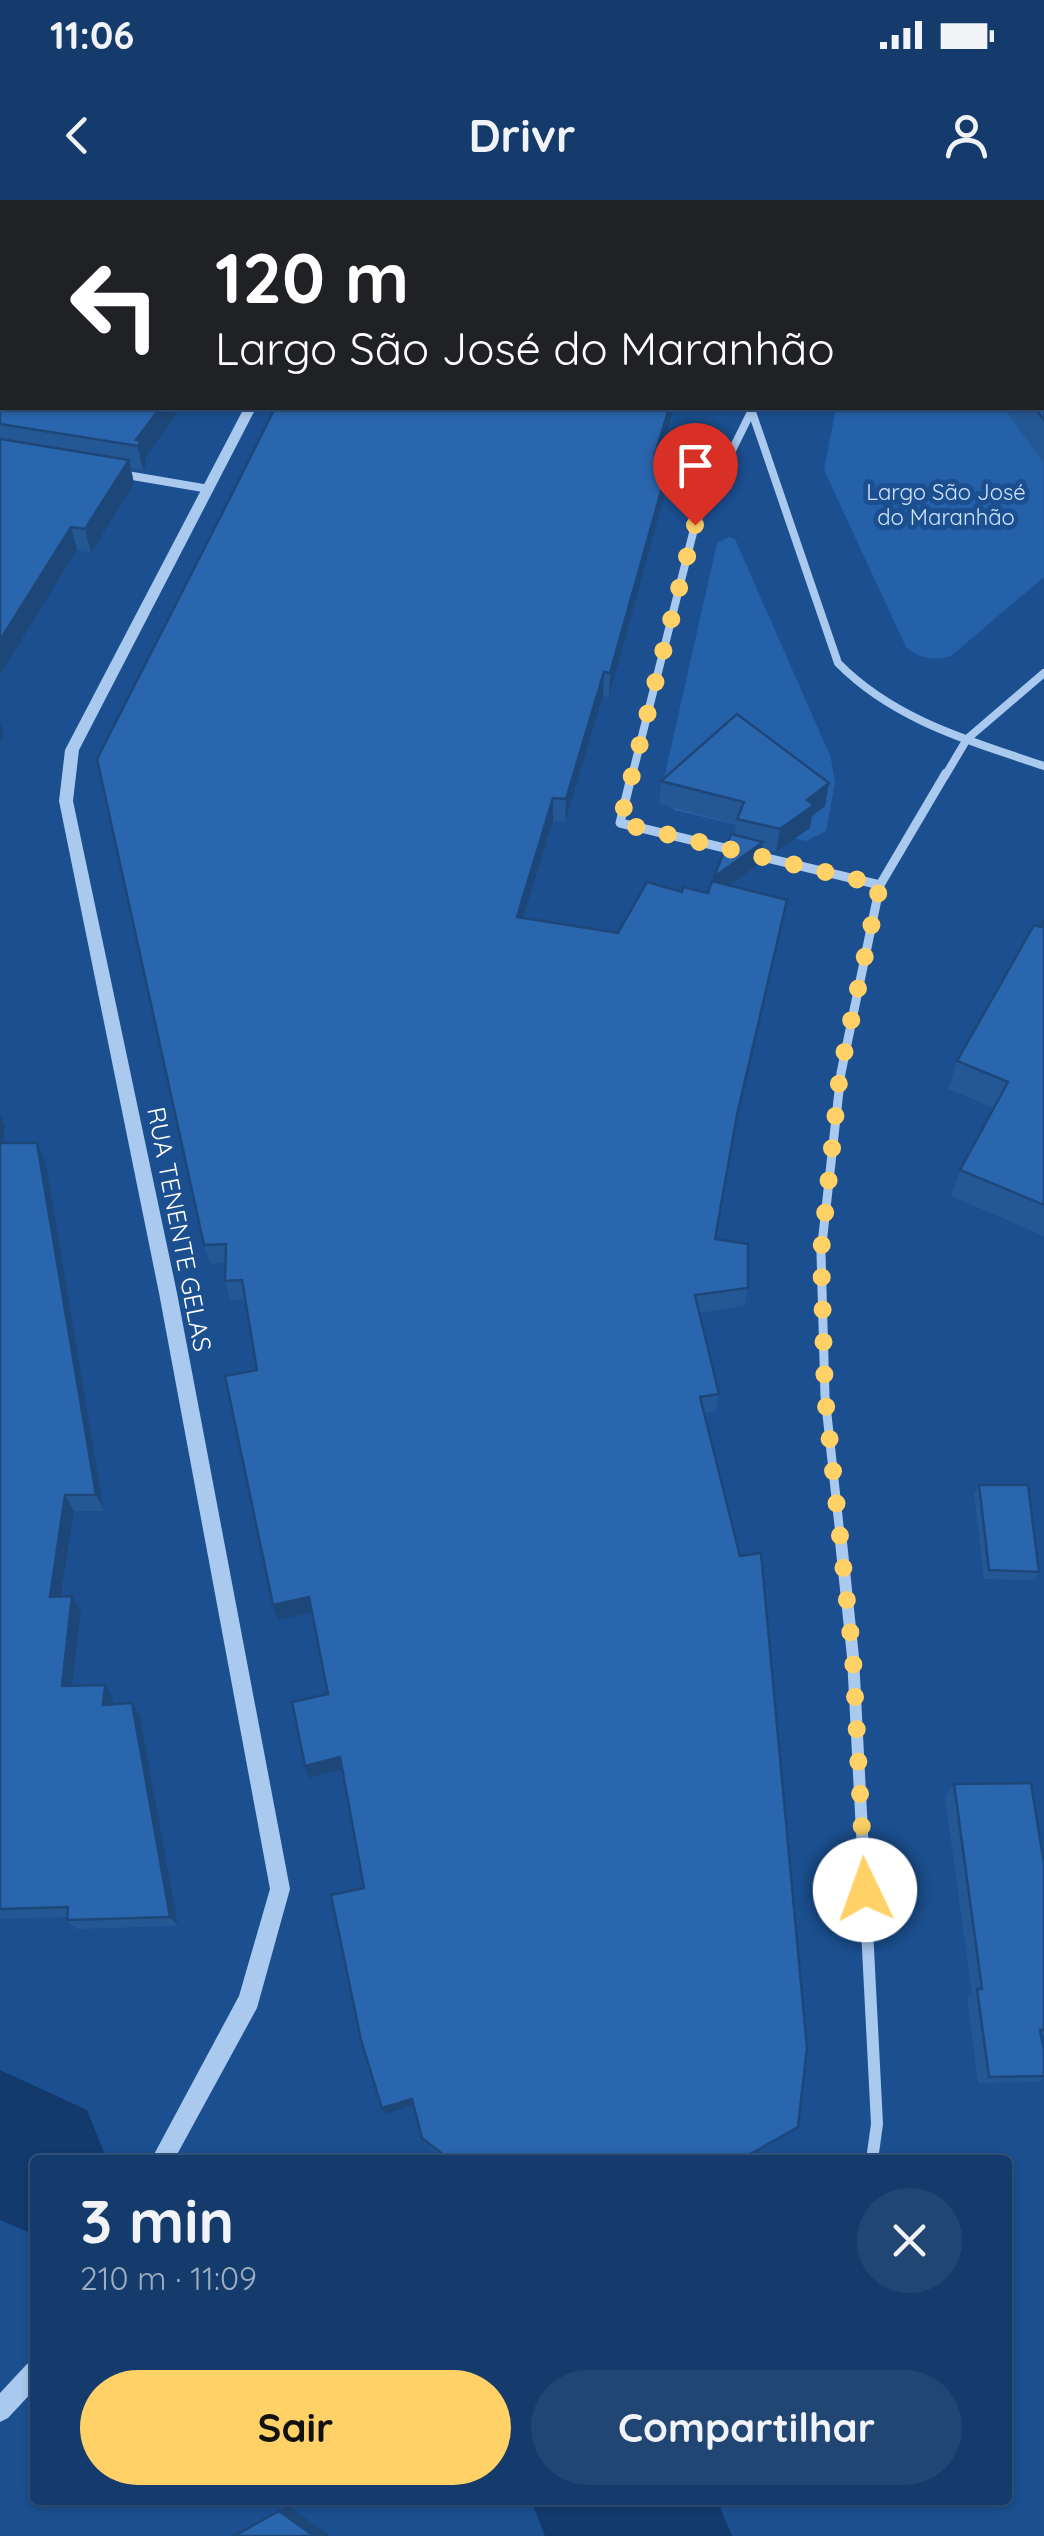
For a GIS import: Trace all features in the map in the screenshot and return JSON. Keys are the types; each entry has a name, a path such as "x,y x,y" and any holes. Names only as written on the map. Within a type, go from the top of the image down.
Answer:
{"street":[{"name":"RUA TENENTE GELAS","path":"165,2155 249,2000 280,1889 164,1273 66,800 72,750 249,410"},
{"path":"753,410 838,663 853,682 876,698 967,740 1044,766"},
{"path":"753,410 695,525 620,823 880,885"},
{"path":"114,473 209,489"},
{"path":"873,2155 877,2124 853,1657 825,1396 821,1252 840,1073 880,885 967,740 1044,673"},
{"path":"0,2410 30,2377"}],"green space":[{"name":"Largo São José do Maranhão","path":"836,410 1044,410 1044,577 951,656 921,656 906,647 824,470"},
{"path":"729,537 735,539 831,758 835,783 826,831 806,841 674,810 660,796 717,543"}],"building":[{"path":"0,410 158,410 136,440 141,441 138,446 0,424"},
{"path":"274,410 668,410 655,454 671,456 610,673 604,672 566,799 553,798 517,917 618,933 647,882 682,892 683,887 708,893 712,881 787,900 737,1115 715,1239 748,1244 748,1288 695,1295 719,1394 700,1397 740,1556 761,1553 807,2048 798,2127 749,2155 444,2155 422,2138 412,2099 382,2108 361,2040 331,1895 364,1888 340,1757 305,1766 292,1702 328,1694 309,1597 273,1605 225,1376 257,1370 242,1280 225,1281 226,1244 204,1245 97,759"},
{"path":"0,439 129,460 85,529 71,527 0,640"},
{"path":"737,714 829,783 807,800 814,805 780,829 737,819 744,802 661,781"},
{"path":"731,834 763,842 714,877"},
{"path":"1044,920 1044,1205 960,1170 1008,1082 957,1061 1034,925 1041,927"},
{"path":"0,1143 37,1143 96,1495 65,1495 50,1597 72,1596 62,1686 105,1685 103,1705 132,1703 170,1917 67,1920 68,1907 0,1909"},
{"path":"979,1485 1028,1485 1039,1572 989,1570"},
{"path":"1031,1783 1044,1864 1044,2030 1040,2030 1044,2076 989,2077 977,1989 982,1989 954,1784"},
{"path":"279,2511 314,2536 234,2536"}],"waterway":[{"path":"0,2143 30,2159"},
{"path":"616,2505 652,2536"}],"route":[{"path":"695,525 620,823 880,885 840,1073 821,1252 825,1396 853,1657 865,1890"}]}
